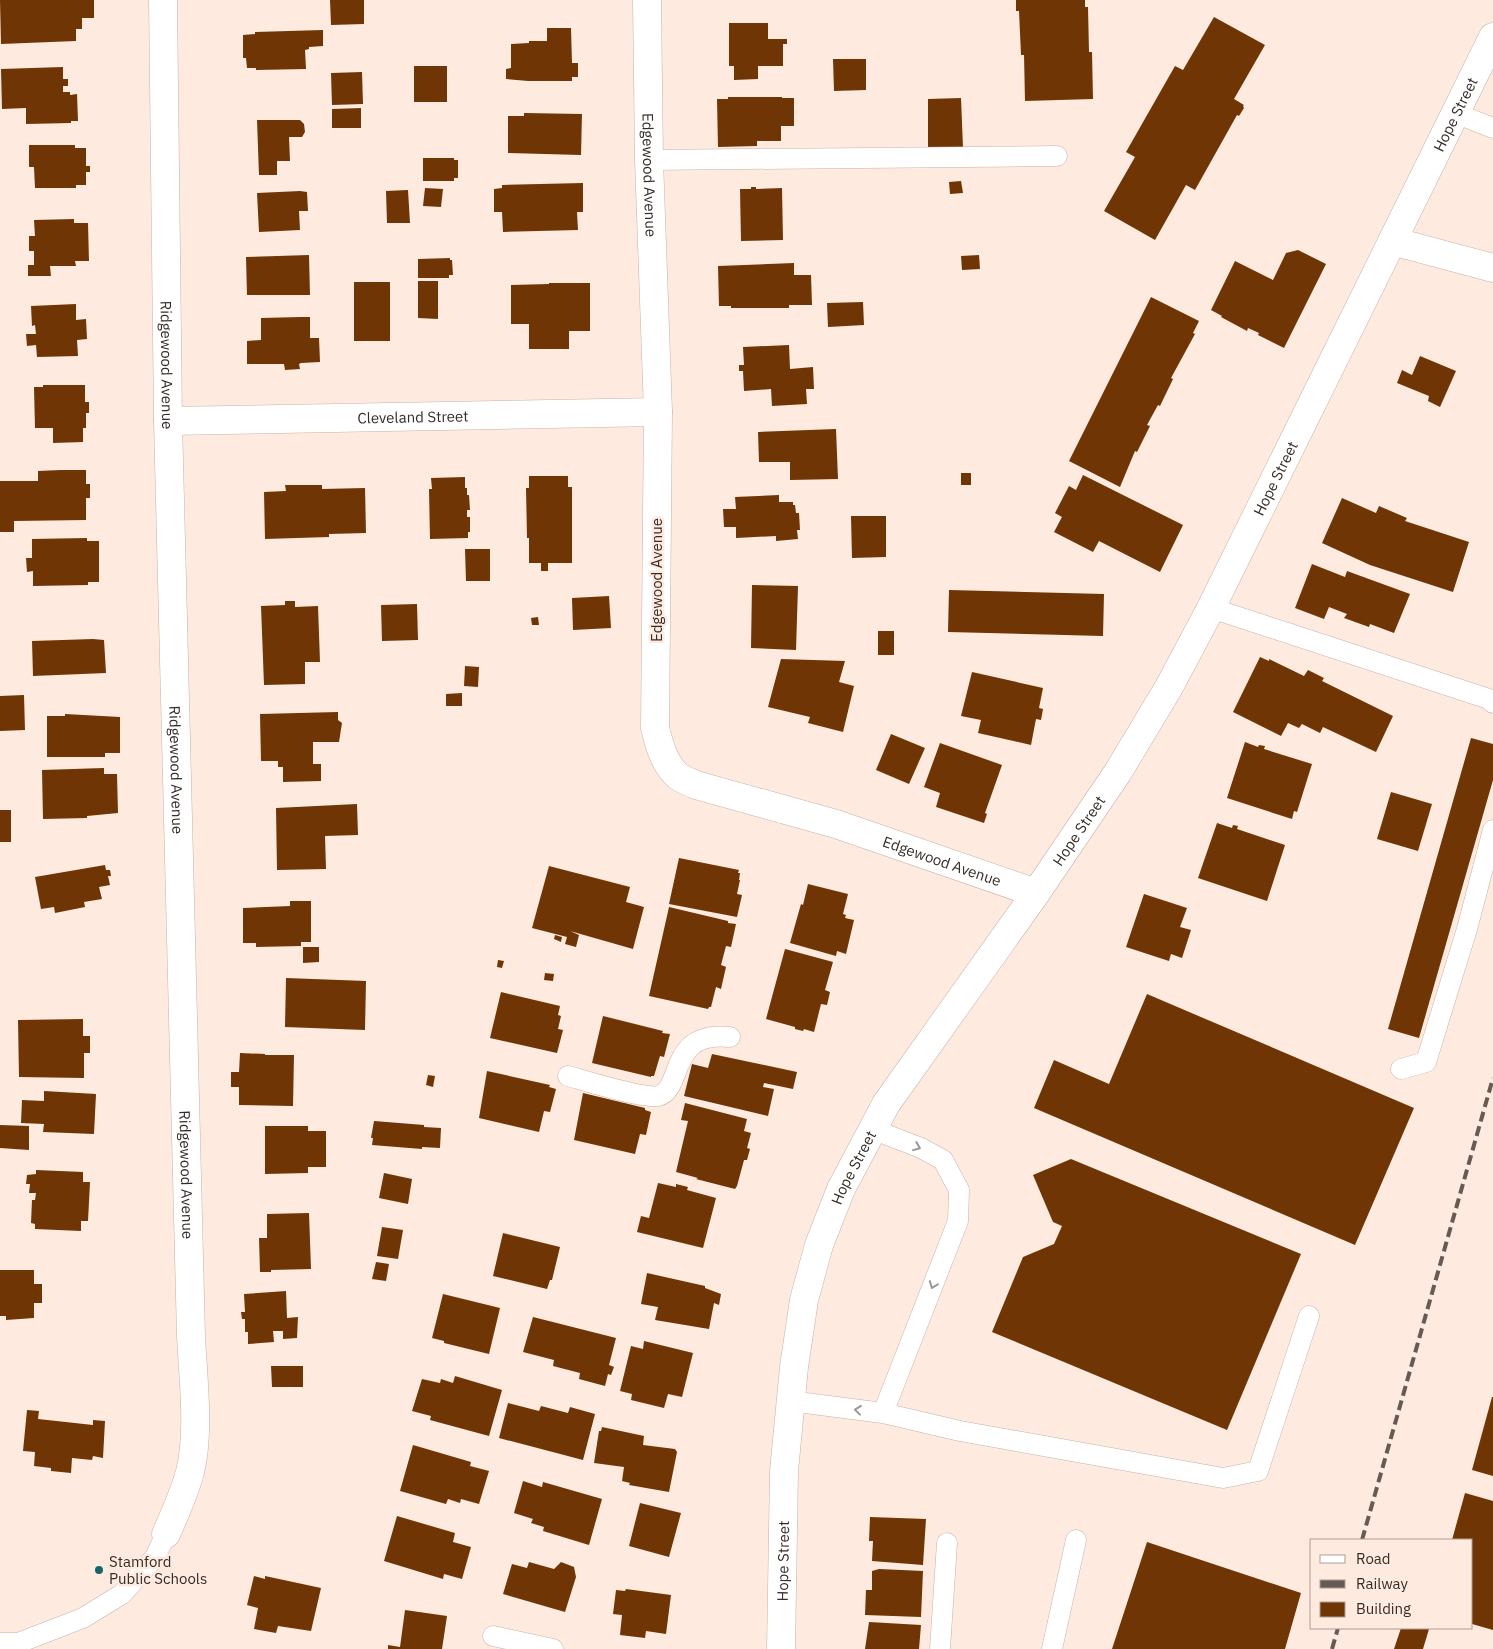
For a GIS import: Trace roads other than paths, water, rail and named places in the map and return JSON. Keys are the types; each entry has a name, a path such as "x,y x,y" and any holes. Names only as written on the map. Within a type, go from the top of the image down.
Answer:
{"street":[{"name":"Ridgewood Avenue","path":"163,0 168,420 191,1336 195,1425 190,1471 180,1505 166,1534"},
{"name":"Edgewood Avenue","path":"647,0 649,160 658,412 655,728 660,748 678,775 696,785 836,824 1036,893"},
{"name":"Hope Street","path":"780,1649 784,1471 794,1367 804,1300 819,1245 841,1189 886,1104 1036,893 1118,772 1169,687 1211,608 1493,37"},
{"path":"1392,241 1493,268"},
{"name":"Cleveland Street","path":"168,420 658,412"}],"lane":[{"path":"1455,113 1493,128"},
{"path":"649,160 1057,156"},
{"path":"1211,608 1489,699 1493,703"},
{"path":"1401,1069 1426,1062 1467,929 1493,830"},
{"path":"568,1076 638,1094 656,1096 664,1094 671,1086 679,1063 692,1045 712,1037 730,1037"},
{"path":"872,1129 921,1148 943,1160 959,1190 958,1221 882,1413"},
{"path":"790,1401 882,1413 960,1432 1223,1478 1258,1472 1309,1316"},
{"path":"12,1645 83,1618 122,1594 155,1557 166,1534"},
{"path":"1052,1649 1076,1540"},
{"path":"940,1649 947,1543"},
{"path":"493,1636 553,1649"}],"railway":[{"path":"1362,1539 1493,1078"},
{"path":"1332,1649 1338,1629"}],"place":[{"name":"Stamford Public Schools","path":"99,1570"}]}
